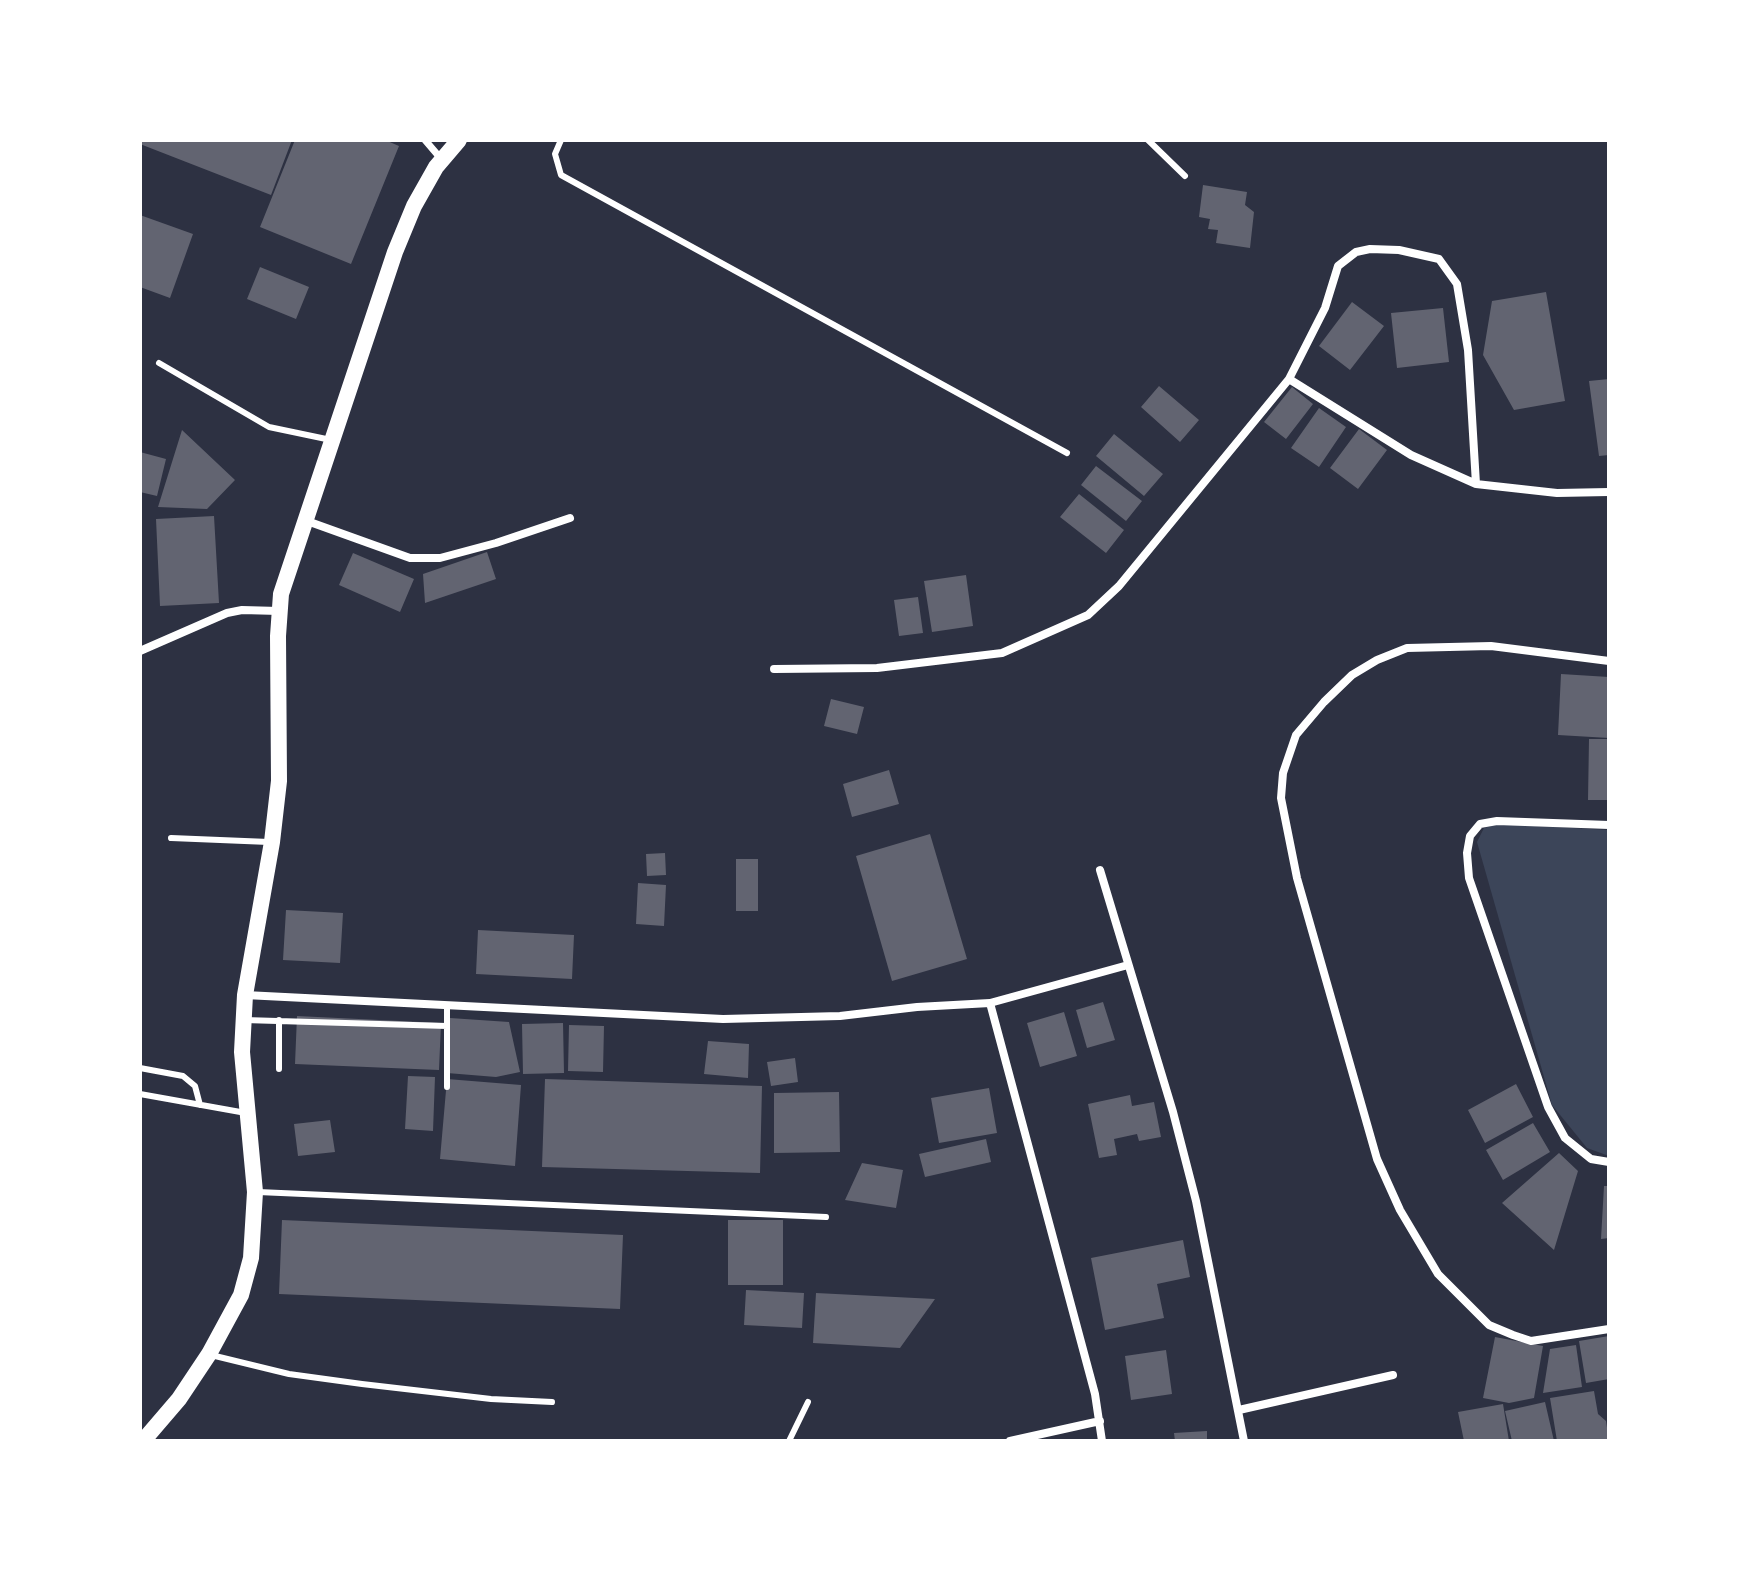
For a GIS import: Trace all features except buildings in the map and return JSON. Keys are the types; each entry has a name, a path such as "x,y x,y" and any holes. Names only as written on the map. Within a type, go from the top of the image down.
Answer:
{"main road":[{"path":"143,1441 179,1399 209,1354 241,1295 251,1258 255,1192 242,1052 245,995 272,842 279,781 281,594 395,252 414,206 442,160 459,140"}],"street":[{"path":"425,140 442,160"},
{"path":"774,669 877,668 1002,653 1088,615 1119,586 1289,379 1325,308 1338,266 1356,252 1399,250 1439,259 1457,284 1468,350 1476,484"},
{"path":"1289,379 1411,455 1476,484 1557,493 1609,492"},
{"path":"307,521 410,558 440,558 570,518"},
{"path":"140,651 227,613 242,610 279,611"},
{"path":"1609,661 1491,646 1407,648 1377,660 1352,675 1296,735 1283,773 1281,798 1297,878 1377,1159 1400,1210 1438,1274 1489,1325 1531,1341 1609,1329"},
{"path":"1609,825 1497,821 1480,824 1470,836 1467,853 1469,878 1548,1107 1565,1138 1591,1159 1609,1162"},
{"path":"1100,870 1173,1112 1196,1201 1244,1441"},
{"path":"245,995 723,1019 840,1016 990,1003 1128,965"},
{"path":"990,1003 1100,1421 1102,1441"},
{"path":"1239,1410 1393,1375"},
{"path":"1010,1441 1100,1421"}],"lane":[{"path":"561,140 555,154 561,175 1067,453"},
{"path":"1148,140 1185,176"},
{"path":"159,363 269,427 334,440"},
{"path":"171,838 272,842"},
{"path":"447,1006 447,1087"},
{"path":"244,1020 447,1026"},
{"path":"279,1020 279,1069"},
{"path":"140,1068 183,1076 195,1086 200,1105"},
{"path":"140,1094 246,1113"},
{"path":"255,1192 826,1217"},
{"path":"209,1354 289,1374 491,1399 552,1402"},
{"path":"789,1441 808,1402"}],"shaded area":[{"path":"1499,824 1609,830 1609,1156 1587,1148 1552,1105 1477,842 1484,828"}]}
